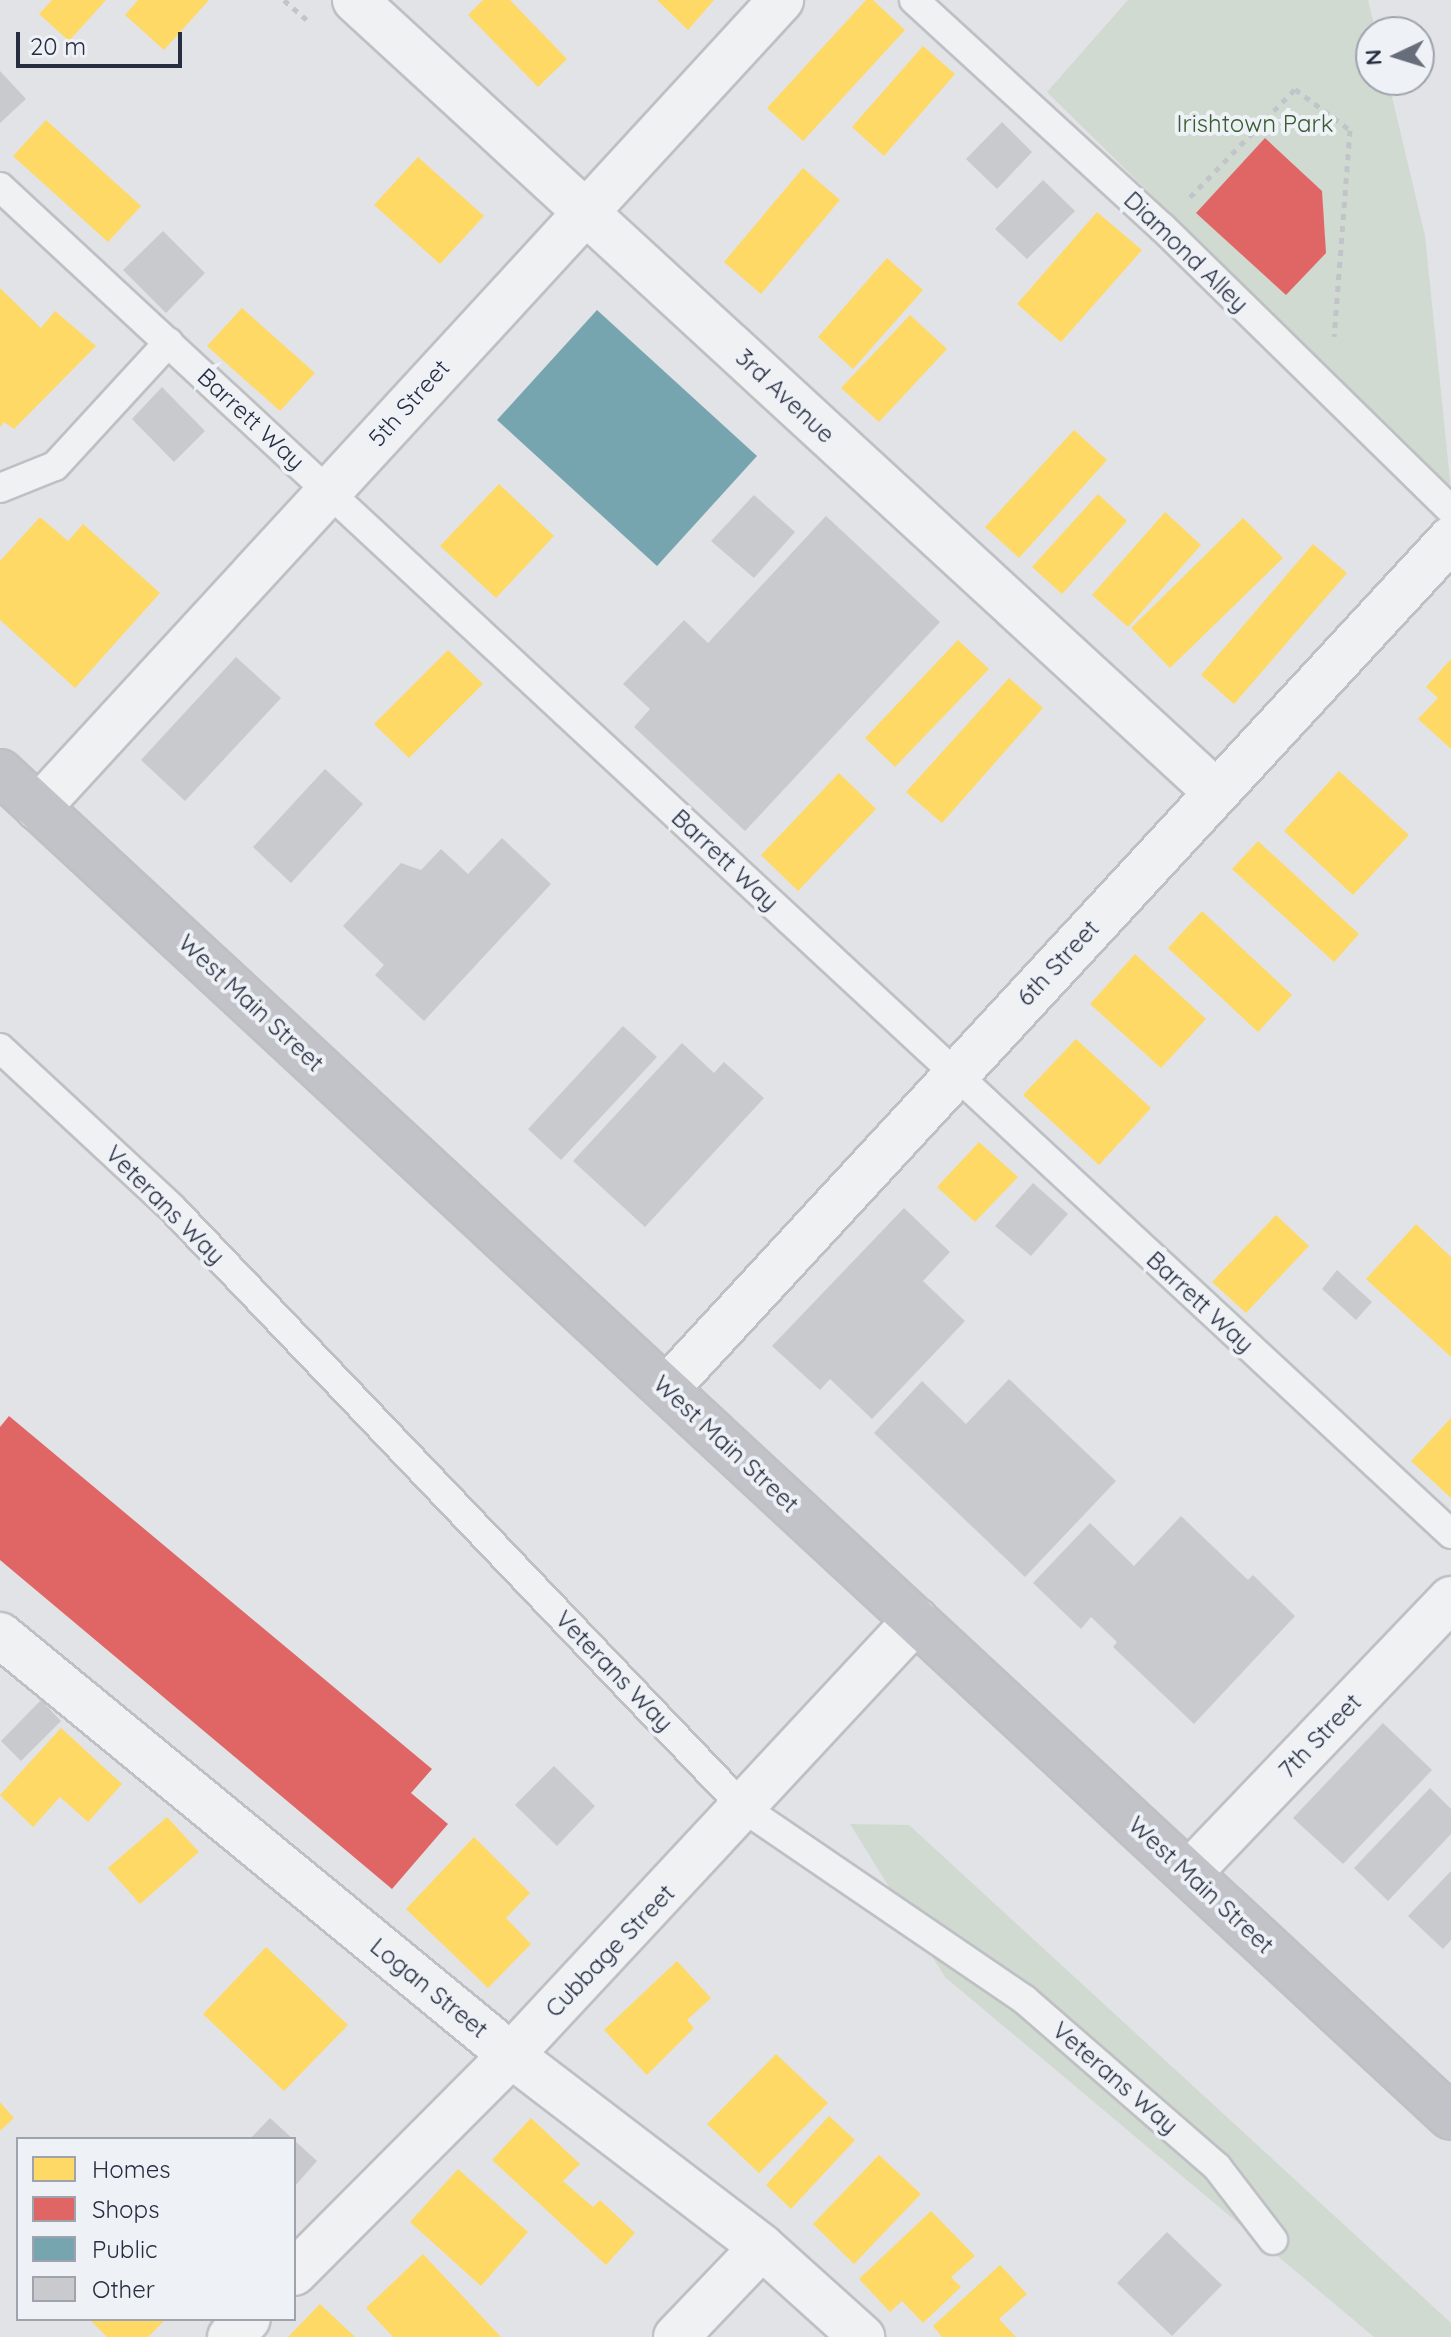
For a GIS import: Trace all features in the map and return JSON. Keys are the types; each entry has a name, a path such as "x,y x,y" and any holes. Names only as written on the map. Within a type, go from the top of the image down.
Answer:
{"main road":[{"name":"West Main Street","path":"0,772 1451,2117"}],"street":[{"name":"3rd Avenue","path":"355,0 1216,792"},
{"name":"5th Street","path":"38,808 330,492 583,211 781,0"},
{"name":"6th Street","path":"667,1388 1451,539"},
{"name":"7th Street","path":"1189,1873 1451,1599"},
{"name":"Cubbage Street","path":"296,2271 511,2055 745,1809 916,1620"},
{"name":"Logan Street","path":"0,1635 511,2055 762,2247 862,2337"},
{"path":"676,2337 762,2247"},
{"path":"230,2337 246,2321"}],"lane":[{"name":"Diamond Alley","path":"914,0 1162,227 1451,510"},
{"name":"Barrett Way","path":"0,187 1451,1534"},
{"path":"0,488 55,466 169,342"},
{"name":"Veterans Way","path":"0,1048 172,1208 745,1809 1025,2000 1217,2167 1273,2240"}],"path":[{"path":"1162,227 1295,89 1350,130 1334,334 1322,384"}],"green space":[{"name":"Irishtown Park","path":"1128,0 1368,0 1372,16 1355,16 1355,96 1392,96 1425,236 1451,490 1047,92"},
{"path":"850,1824 909,1825 1451,2323 1451,2337 1374,2337 945,1977"}],"building: Homes":[{"path":"52,0 106,0 69,41 39,14"},
{"path":"138,0 209,0 164,50 125,15"},
{"path":"483,0 510,0 567,59 538,87 468,15"},
{"path":"657,0 714,0 688,30"},
{"path":"866,0 873,0 905,30 803,141 767,108"},
{"path":"923,46 955,74 884,156 852,127"},
{"path":"46,120 141,206 108,242 13,156"},
{"path":"418,157 484,216 440,264 374,205"},
{"path":"803,168 840,200 761,294 724,262"},
{"path":"1097,212 1142,250 1061,342 1017,304"},
{"path":"887,258 923,290 853,369 818,337"},
{"path":"0,288 41,328 55,311 96,346 14,429 4,422 0,427"},
{"path":"242,308 315,373 280,411 207,346"},
{"path":"910,315 947,349 879,422 841,388"},
{"path":"1074,430 1107,460 1019,558 985,527"},
{"path":"499,484 554,536 496,598 440,546"},
{"path":"1098,494 1127,521 1062,594 1032,567"},
{"path":"1165,512 1201,545 1128,627 1092,595"},
{"path":"40,517 68,541 83,524 160,593 75,688 0,620 0,561"},
{"path":"1243,518 1283,558 1170,668 1131,628"},
{"path":"1313,544 1347,573 1234,704 1201,675"},
{"path":"958,640 989,669 895,767 865,738"},
{"path":"448,650 483,684 409,758 374,724"},
{"path":"1451,659 1451,749 1418,719 1438,698 1426,687"},
{"path":"1009,678 1043,708 942,823 906,792"},
{"path":"1339,771 1409,835 1353,895 1284,831"},
{"path":"839,773 876,809 798,891 761,855"},
{"path":"1258,841 1359,934 1334,962 1232,869"},
{"path":"1202,911 1292,995 1258,1032 1168,948"},
{"path":"1135,954 1206,1019 1161,1068 1090,1004"},
{"path":"1076,1039 1151,1108 1099,1165 1023,1095"},
{"path":"979,1142 1018,1177 975,1222 937,1187"},
{"path":"1276,1215 1309,1246 1246,1313 1212,1282"},
{"path":"1416,1224 1451,1257 1451,1357 1366,1279"},
{"path":"1451,1418 1451,1498 1411,1461"},
{"path":"61,1728 122,1784 88,1822 60,1797 33,1827 0,1795"},
{"path":"167,1817 199,1852 140,1904 108,1868"},
{"path":"474,1837 530,1893 506,1918 531,1944 488,1988 406,1909"},
{"path":"266,1947 348,2025 284,2091 203,2014"},
{"path":"677,1961 711,1998 687,2020 694,2028 647,2075 604,2030"},
{"path":"776,2054 828,2103 759,2173 707,2124"},
{"path":"0,2102 14,2118 0,2131"},
{"path":"829,2116 855,2140 791,2209 766,2185"},
{"path":"531,2118 580,2164 563,2181 593,2207 600,2200 635,2233 606,2265 492,2160"},
{"path":"879,2155 921,2194 854,2264 813,2224"},
{"path":"458,2169 528,2232 481,2286 410,2222"},
{"path":"931,2211 975,2256 951,2277 961,2287 923,2323 902,2301 890,2312 859,2279"},
{"path":"423,2254 501,2337 393,2337 366,2308"},
{"path":"1000,2265 1027,2294 999,2319 1016,2337 942,2337 933,2326"},
{"path":"320,2304 355,2337 288,2337"},
{"path":"91,2321 164,2321 148,2337 107,2337"}],"building: Shops":[{"path":"1265,138 1322,191 1326,253 1286,295 1196,213"},
{"path":"9,1416 432,1769 411,1793 448,1824 392,1889 0,1560 0,1427"}],"building: Public":[{"path":"597,310 757,456 657,566 497,420"}],"building: Other":[{"path":"0,71 26,99 0,123"},
{"path":"1002,122 1032,152 997,189 966,159"},
{"path":"1043,180 1075,211 1027,259 995,229"},
{"path":"163,231 205,273 166,313 123,270"},
{"path":"162,387 205,431 174,462 132,419"},
{"path":"754,495 795,532 754,578 711,541"},
{"path":"826,516 940,622 745,831 634,727 650,709 623,684 684,620 708,643"},
{"path":"236,657 281,698 185,801 141,760"},
{"path":"325,769 363,804 291,883 253,847"},
{"path":"502,838 551,884 424,1021 375,975 384,965 343,926 401,863 421,870 441,849 468,874"},
{"path":"623,1026 657,1057 561,1160 528,1129"},
{"path":"682,1043 714,1073 724,1062 764,1098 645,1227 573,1161"},
{"path":"1033,1183 1068,1214 1031,1256 995,1226"},
{"path":"904,1208 950,1252 923,1281 965,1321 872,1419 830,1379 820,1390 772,1346"},
{"path":"1337,1270 1372,1302 1356,1320 1322,1289"},
{"path":"1009,1379 1116,1481 1025,1577 874,1433 922,1381 966,1424"},
{"path":"1181,1516 1248,1580 1253,1575 1295,1616 1194,1724 1113,1647 1117,1642 1091,1617 1081,1629 1033,1583 1090,1523 1134,1566"},
{"path":"41,1700 61,1721 21,1761 1,1741"},
{"path":"1383,1723 1432,1770 1343,1864 1293,1818"},
{"path":"554,1766 595,1806 557,1846 515,1805"},
{"path":"1430,1788 1451,1809 1451,1834 1388,1901 1354,1868"},
{"path":"1451,1871 1451,1940 1443,1949 1408,1916"},
{"path":"270,2118 291,2137 252,2137"},
{"path":"296,2142 317,2161 296,2185"},
{"path":"1167,2232 1222,2285 1172,2336 1117,2283"}]}
